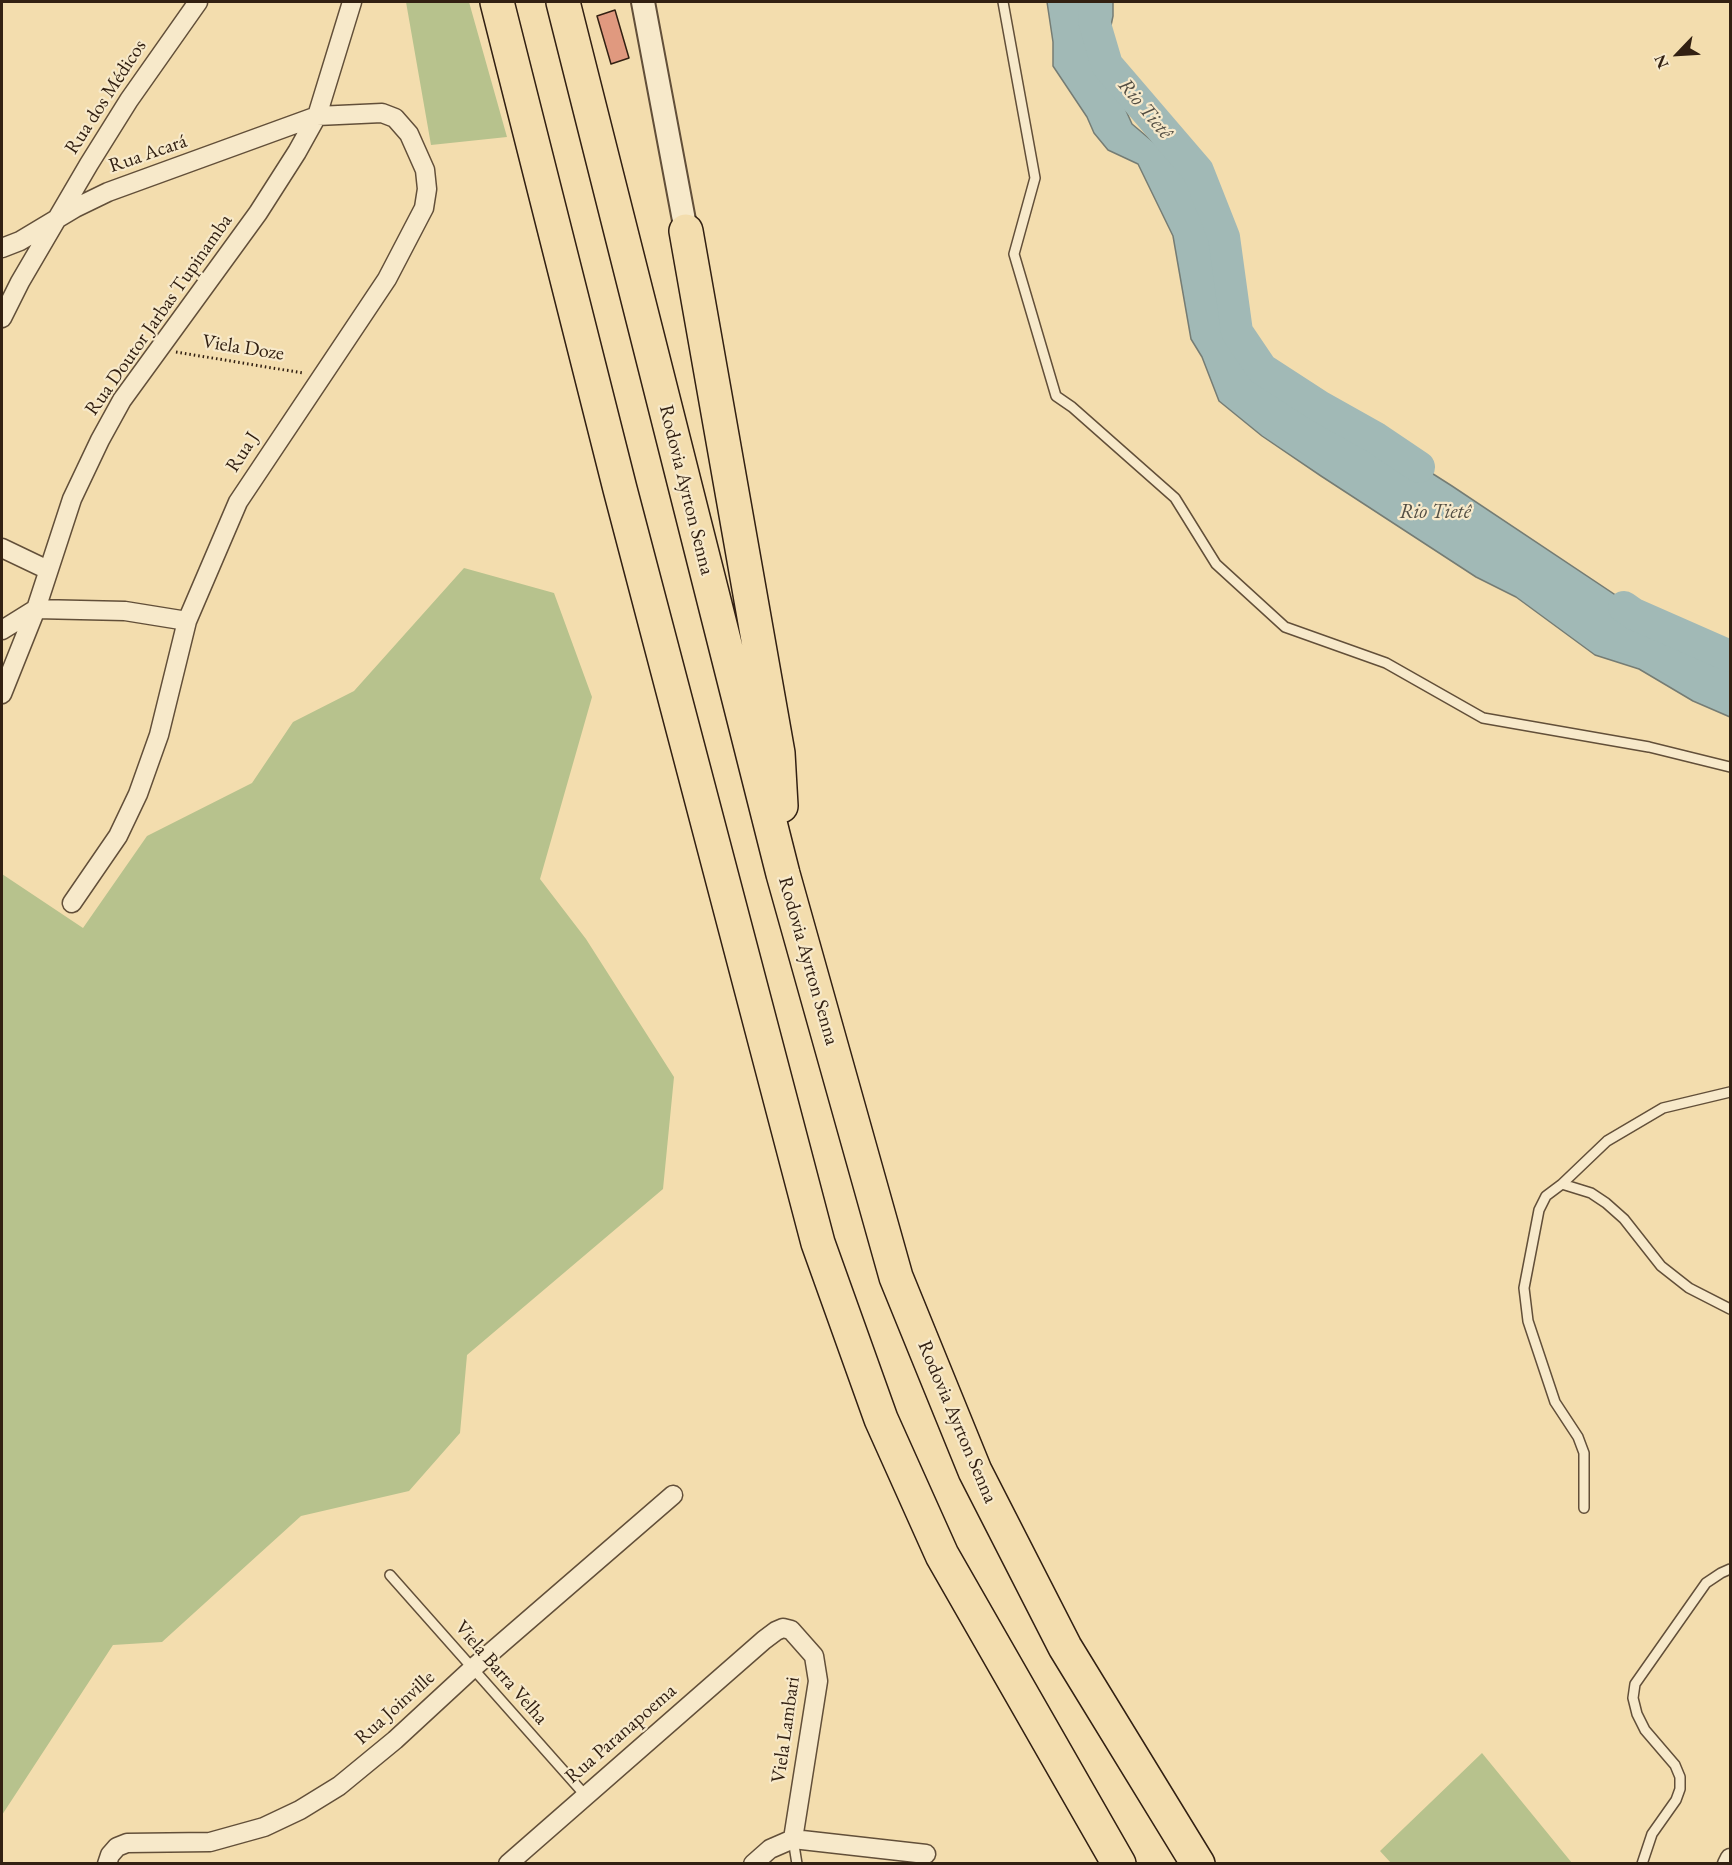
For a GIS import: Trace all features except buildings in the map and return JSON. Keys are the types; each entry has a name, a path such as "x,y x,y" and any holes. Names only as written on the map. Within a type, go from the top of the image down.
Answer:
{"highway":[{"path":"497,2 620,489 818,1243 881,1419 942,1555 1119,1863"},
{"name":"Rodovia Ayrton Senna","path":"563,2 783,874 896,1277 975,1471 1065,1647 1198,1863"},
{"path":"686,231 778,753 783,874"}],"street":[{"name":"Rua dos Médicos","path":"2,318 56,219 129,100 198,2"},
{"name":"Rua Doutor Jarbas Tupinamba","path":"2,694 36,609 72,500 100,440 122,400 258,213 317,116 351,2"},
{"path":"632,2 656,76"},
{"path":"643,2 686,231"},
{"name":"Rua J","path":"72,903 118,836 138,794 159,735 187,621 219,541 238,502 387,279 424,208 427,189 425,170 409,134 395,118 382,113 317,116"},
{"name":"Rua Acará","path":"2,248 20,241 108,192 317,116"},
{"path":"2,548 48,570"},
{"path":"2,630 36,609 125,610 187,621"},
{"name":"Rua Joinville","path":"107,1863 110,1855 117,1848 127,1843 210,1842 264,1827 300,1810 339,1786 395,1740 473,1668 673,1495"},
{"name":"Viela Lambari","path":"764,1640 783,1628 791,1630 814,1656 817,1669 818,1681 793,1839"},
{"name":"Rua Paranapoema","path":"508,1863 764,1640"},
{"path":"753,1863 770,1850 793,1839 926,1854"},
{"path":"1727,1863 1731,1858"}],"lane":[{"path":"1003,2 1035,178 1014,254 1056,396 1072,407 1175,498 1216,564 1285,627 1386,663 1483,718 1649,747 1731,767"},
{"path":"1584,1508 1584,1453 1578,1437 1555,1402 1528,1321 1524,1288 1539,1210 1546,1196 1608,1141 1662,1108 1731,1092"},
{"path":"1562,1184 1591,1193 1606,1203 1624,1220 1661,1266 1689,1288 1731,1309"},
{"path":"1642,1863 1652,1834 1676,1800 1680,1789 1680,1777 1675,1765 1645,1730 1637,1714 1633,1698 1635,1684 1706,1583 1731,1569"},
{"name":"Viela Barra Velha","path":"390,1575 585,1796"},
{"path":"793,1839 797,1863"}],"path":[{"name":"Viela Doze","path":"159,350 322,376"}],"green space":[{"path":"406,2 469,2 507,137 431,145"},
{"path":"464,568 554,593 592,697 540,879 586,939 674,1077 663,1189 467,1355 460,1433 409,1491 301,1516 162,1642 113,1645 2,1815 2,874 83,928 147,836 252,783 293,722 354,691"},
{"path":"1482,1753 1572,1863 1391,1863 1380,1851"}],"water":[{"name":"Rio Tietê","path":"1047,2 1113,2 1109,52 1116,88 1132,124 1197,179 1219,208 1230,240 1233,294 1226,326 1277,385 1308,408 1352,433 1386,444 1686,642 1730,659 1730,717 1693,701 1639,669 1595,655 1516,597 1476,577 1321,476 1262,436 1219,401 1202,357 1191,339 1173,236 1138,164 1108,150 1094,133 1087,117 1053,66 1053,42"}],"waterway":[{"name":"Rio Tietê","path":"1095,2 1094,21 1107,65 1198,171 1224,237 1237,332 1262,369 1319,406 1376,438 1419,467"},
{"name":"Rio Tietê","path":"1624,607 1634,614 1730,656"}]}
